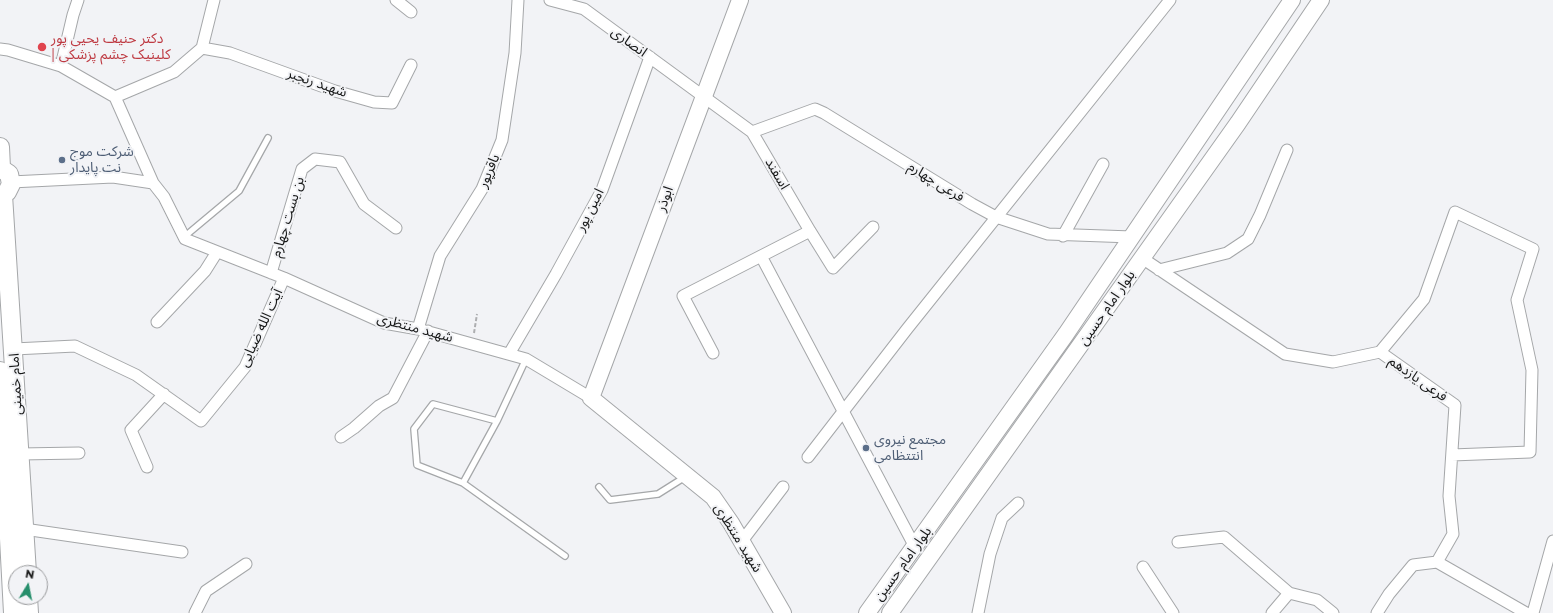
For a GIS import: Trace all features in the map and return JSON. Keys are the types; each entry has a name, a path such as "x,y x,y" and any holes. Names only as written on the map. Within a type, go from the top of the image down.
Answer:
{"main road":[{"name":"امام خمینی","path":"0,147 14,349 26,565"},
{"name":"امام خمینی","path":"0,371 3,466 13,613"}],"street":[{"path":"61,66 78,0"},
{"path":"115,97 174,72 202,48 214,0"},
{"path":"396,0 411,12"},
{"name":"باقرپور","path":"341,437 354,428 379,406 393,398 423,330 440,256 482,189 502,140 516,53 518,0"},
{"name":"انصاری","path":"550,0 587,4 650,57 704,96"},
{"name":"ابوذر","path":"591,398 740,0"},
{"path":"808,457 996,217 1170,0"},
{"name":"بلوار امام حسین","path":"867,613 1066,334 1292,0"},
{"name":"بلوار امام حسین","path":"890,613 1238,123 1321,0"},
{"name":"شهید رنجبر","path":"202,48 230,53 374,102 392,103 410,65"},
{"path":"0,49 61,66 115,97 153,183 164,197 184,237"},
{"name":"امین پور","path":"509,354 556,274 602,190 650,57"},
{"name":"اسفند","path":"704,96 752,132 833,268 874,227"},
{"name":"فرعی چهارم","path":"752,132 815,109 996,217 1048,234 1063,236 1132,237"},
{"path":"1158,270 1227,253 1248,239 1260,215 1287,150"},
{"name":"بن بست چهارم","path":"271,273 302,169 316,159 340,162 364,204 396,228"},
{"path":"1063,236 1103,164"},
{"path":"3,182 113,177 153,183"},
{"path":"1380,352 1424,298 1455,212 1533,249 1517,300 1532,370 1530,452 1452,455"},
{"path":"713,352 683,296 810,231"},
{"name":"شهید منتظری","path":"184,237 185,239 284,278 384,323 423,330 526,359 591,398 713,497 742,541 779,610"},
{"path":"157,322 205,271 217,252"},
{"path":"761,256 915,547"},
{"name":"فرعی یازدهم","path":"1142,258 1285,354 1333,362 1380,352 1456,405 1449,496 1453,534 1437,562"},
{"name":"آیت الله ضیایی","path":"14,349 75,346 136,375 201,421 245,367 284,278"},
{"path":"147,467 131,430 164,394"},
{"path":"20,454 79,453"},
{"path":"742,541 784,487"},
{"path":"978,613 990,554 1002,518 1018,503"},
{"path":"24,530 182,552"},
{"path":"1178,542 1224,537 1289,593 1317,600 1333,613"},
{"path":"1533,613 1553,541"},
{"path":"1377,613 1389,594 1413,565 1437,562 1526,613"},
{"path":"195,613 206,591 246,564"},
{"path":"1143,567 1173,613"},
{"path":"1272,613 1289,593"}],"lane":[{"path":"184,237 239,190 268,138"},
{"path":"463,483 497,421 526,359"},
{"path":"497,421 433,404 414,429 417,465 463,483 565,556"},
{"path":"599,487 610,500 658,494 687,476"}],"path":[{"path":"471,344 478,314"}],"place":[{"name":"دکتر حنیف یحیی پور | کلینیک چشم پزشکی","path":"42,47"},
{"name":"شرکت موج نت پایدار","path":"62,160"},
{"name":"مجتمع نیروی انتتظامی","path":"866,448"}]}
